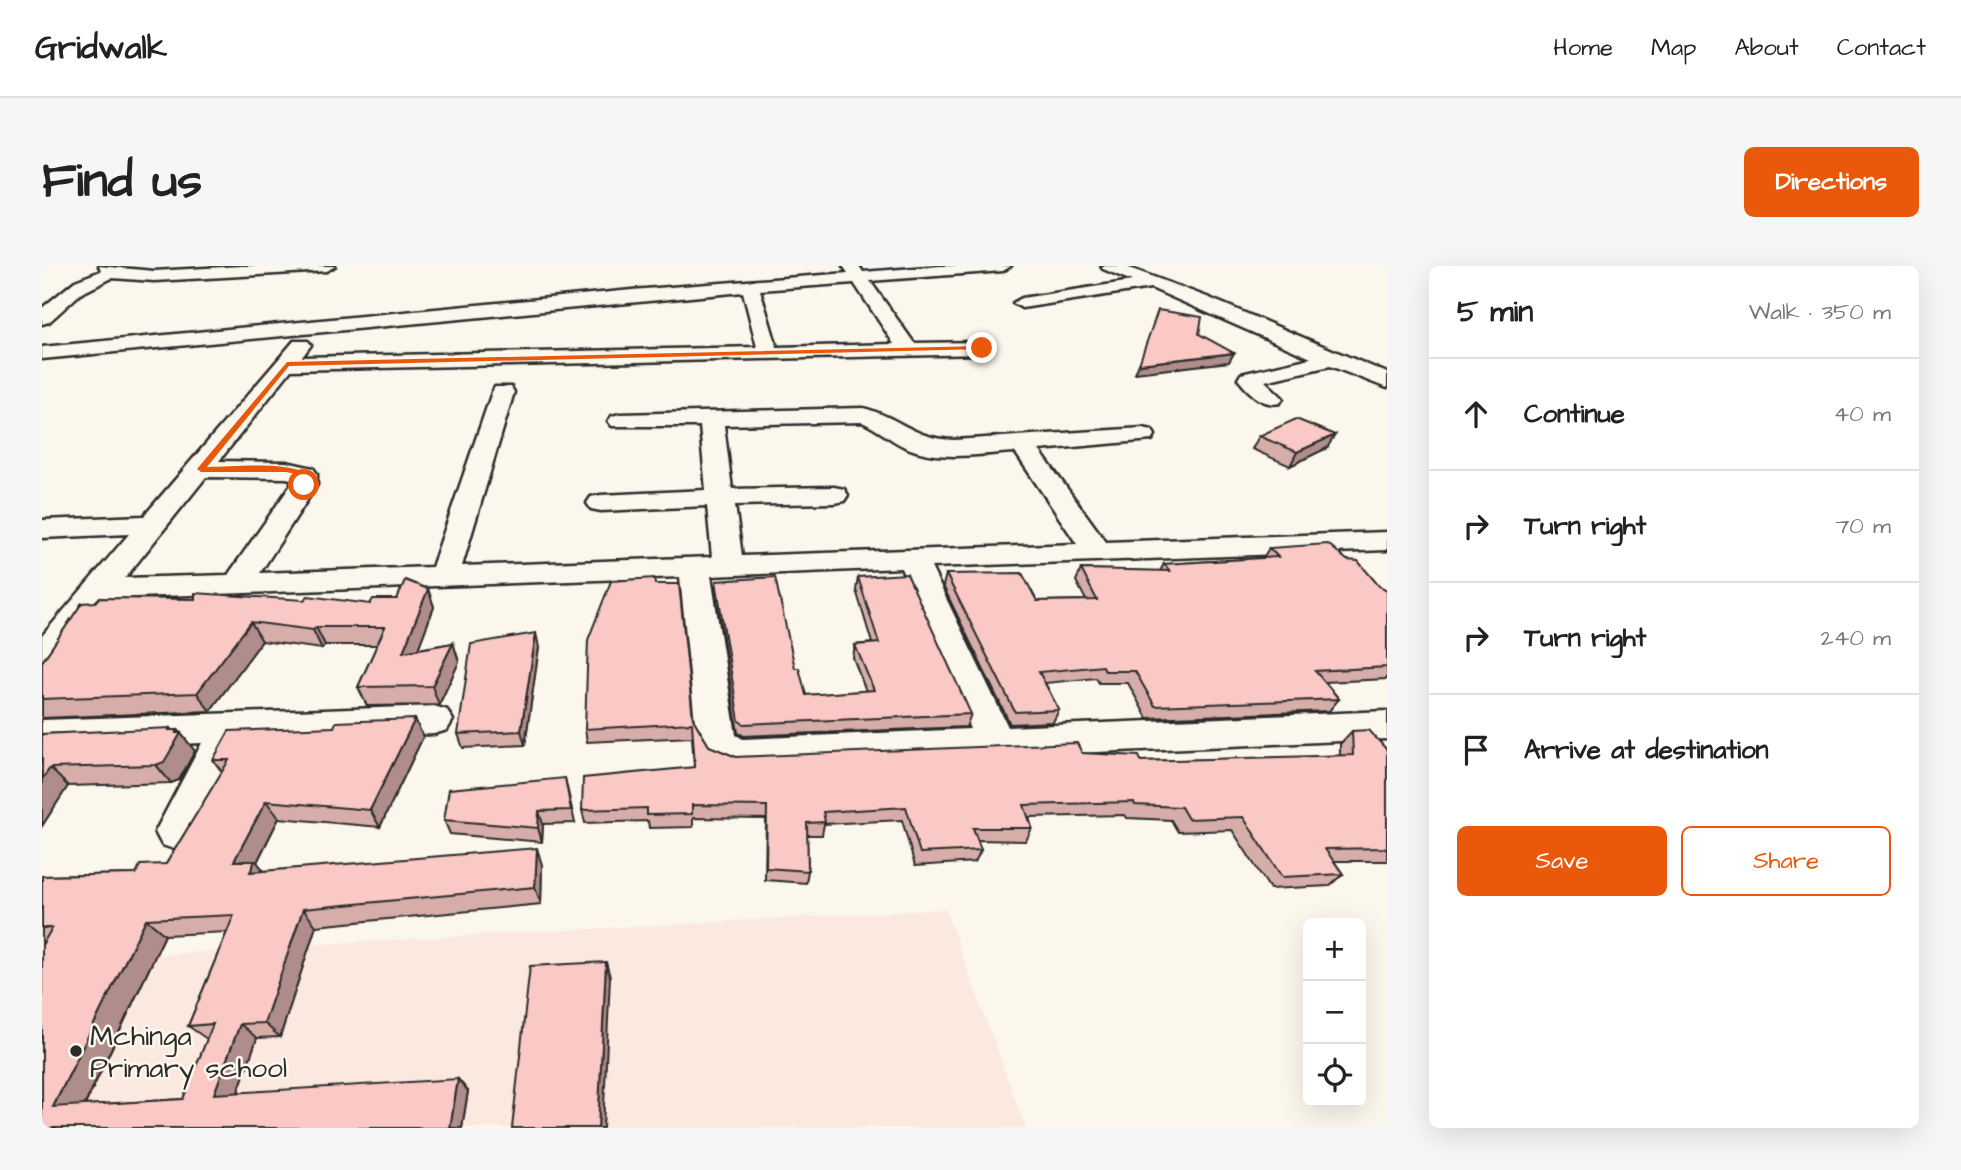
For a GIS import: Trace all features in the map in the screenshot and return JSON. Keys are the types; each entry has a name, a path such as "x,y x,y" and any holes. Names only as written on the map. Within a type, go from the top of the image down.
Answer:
{"street":[{"path":"42,317 77,286 109,269 154,275 327,266"},
{"path":"42,353 447,312 750,287 855,273 1003,266"},
{"path":"1109,266 1230,313 1387,381"},
{"path":"855,273 908,350"},
{"path":"616,357 615,327 626,276"},
{"path":"1022,303 1151,283"},
{"path":"750,287 769,353"},
{"path":"433,361 447,312"},
{"path":"42,659 156,524 317,325"},
{"path":"287,364 982,348"},
{"path":"1272,398 1249,379 1332,359"},
{"path":"444,576 503,392"},
{"path":"620,421 863,415 880,420 907,438 924,445 1022,444 1143,435"},
{"path":"710,419 720,497 711,566 715,732 719,744 729,751 743,754 1387,725"},
{"path":"1022,444 1098,552"},
{"path":"201,469 286,470 304,474 304,485 237,584"},
{"path":"601,503 834,495"},
{"path":"42,529 156,524"},
{"path":"101,589 1387,541"},
{"path":"1348,543 1365,569"},
{"path":"912,559 995,741"},
{"path":"42,734 434,720"},
{"path":"177,832 230,727"}],"shaded area":[{"path":"945,909 1026,1128 42,1128 42,963 283,946"}],"building":[{"path":"1158,310 1202,317 1199,334 1234,353 1139,364"},
{"path":"1296,419 1335,435 1297,452 1259,436"},
{"path":"1328,544 1347,560 1358,561 1379,586 1387,590 1387,667 1315,671 1339,699 1155,706 1135,671 1105,671 1103,666 1039,672 1059,710 1015,712 946,574 1022,573 1037,601 1097,600 1081,569 1170,571 1164,564 1278,557 1269,548"},
{"path":"907,574 971,714 744,724 739,721 716,581 775,577 795,668 799,668 806,695 874,690 855,645 879,643 858,577"},
{"path":"654,578 655,584 679,584 693,719 709,746 736,757 1077,743 1082,753 1139,756 1141,761 1353,755 1352,731 1369,730 1387,750 1387,848 1325,849 1343,874 1282,877 1243,817 1188,819 1181,807 1135,805 1134,802 1024,805 1032,828 973,828 981,850 920,853 906,807 823,812 825,822 807,823 808,871 766,868 767,806 692,805 692,814 647,815 647,808 582,810 583,778 695,767 692,723 585,729 588,640 611,581"},
{"path":"405,580 428,589 403,652 453,643 432,686 358,687 385,627 316,627 313,630 251,622 197,693 42,699 42,662 82,603 95,602 99,598 195,599 195,593 304,600 308,596 370,604 373,599 397,599"},
{"path":"536,633 521,731 458,734 471,644"},
{"path":"415,719 370,810 266,801 234,861 255,861 250,872 537,848 535,887 303,909 264,1023 240,1024 214,1094 458,1079 450,1128 42,1128 42,945 52,928 42,928 42,876 136,874 140,865 166,864 229,760 213,760 229,731 334,727 336,722","holes":["234,915 188,1026 213,1024 183,1099 53,1107 146,919"]},
{"path":"170,728 169,730 178,730 176,733 181,733 164,762 156,765 50,768 42,779 42,734"},
{"path":"565,778 571,810 539,811 538,828 444,820 449,789"},
{"path":"606,962 598,1128 512,1128 530,966"}],"place":[{"name":"Mchinga Primary school","path":"76,1051"}],"route":[{"path":"304,485 304,474 286,470 201,469 287,364 982,348"}]}
